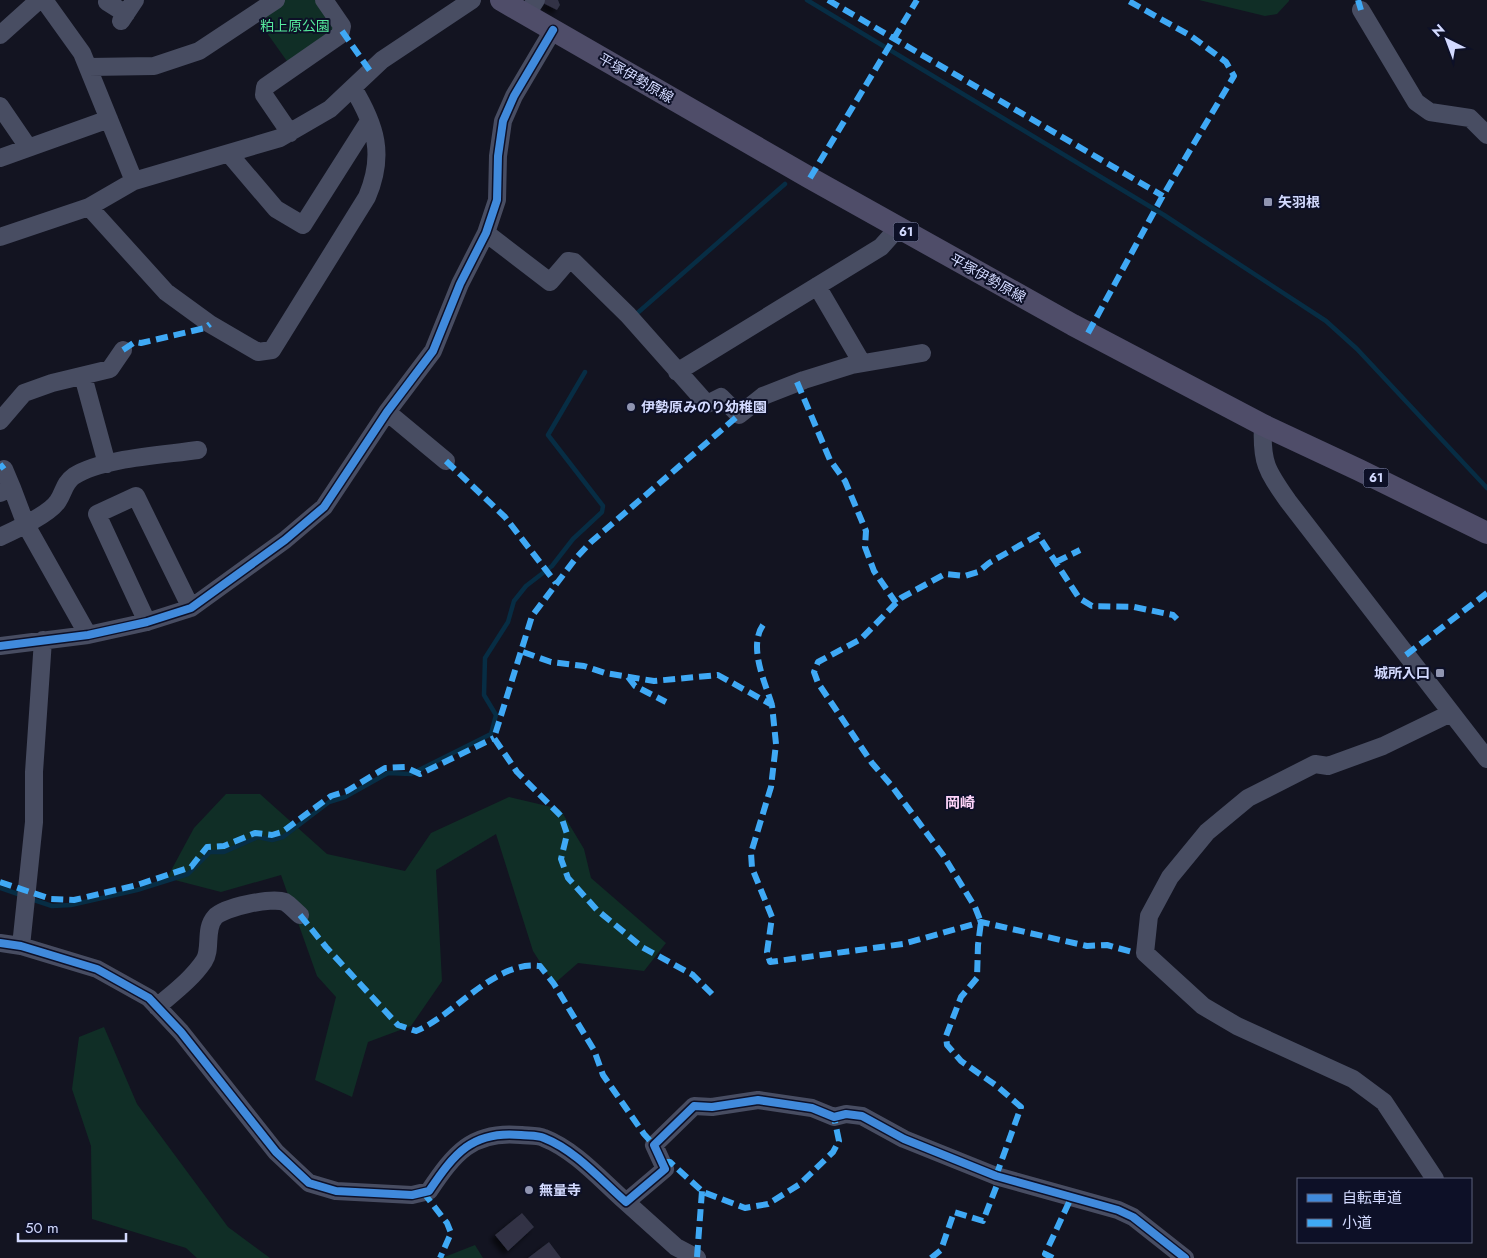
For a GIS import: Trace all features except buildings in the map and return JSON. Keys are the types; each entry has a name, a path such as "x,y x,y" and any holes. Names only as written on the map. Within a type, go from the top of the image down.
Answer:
{"main road":[{"name":"平塚伊勢原線","path":"501,0 531,7 553,30 898,228 1073,325 1263,425 1487,533"}],"street":[{"path":"0,35 39,0"},
{"path":"44,0 82,53 89,67 134,182"},
{"path":"89,67 154,66 199,51 276,0"},
{"path":"290,132 264,95 265,87 340,35 342,26 324,0"},
{"path":"0,237 89,206 134,182 230,155 280,138 330,110 382,60 472,0"},
{"path":"107,2 127,12"},
{"path":"1361,10 1416,102 1430,112 1470,118 1487,135"},
{"path":"0,646 88,634 147,622 191,608 284,540 324,506 387,412 433,351 460,284 486,233 496,200 498,156 503,121 514,96 553,30"},
{"path":"89,206 166,292 210,324 258,352 272,350 367,198 376,178 378,151 367,111 353,88"},
{"path":"0,106 28,147"},
{"path":"0,158 109,119"},
{"path":"230,155 276,209 303,226 369,121"},
{"path":"677,372 881,247 898,228"},
{"path":"486,233 550,282 568,261 574,262 628,315 707,404 721,397 739,415 763,396 804,380 862,363 922,353"},
{"path":"817,286 862,363"},
{"path":"0,420 24,392 110,369 123,350"},
{"path":"83,376 107,464"},
{"path":"387,412 446,461"},
{"path":"1263,425 1262,452 1275,483 1487,759"},
{"path":"0,537 26,525 58,502 65,484 75,476 107,464 198,450"},
{"path":"4,469 6,490 88,634"},
{"path":"147,622 97,514 136,496 191,608"},
{"path":"21,946 34,822 34,772 42,640"},
{"path":"1434,1178 1384,1102 1354,1079 1237,1026 1203,1006 1145,953 1149,916 1170,877 1207,832 1248,798 1316,764 1328,766 1382,746 1451,713"},
{"path":"157,1007 197,972 206,958 209,927 214,917 227,909 274,900 286,902 300,915"},
{"path":"0,943 21,946 97,969 149,998 182,1032 276,1152 309,1183 336,1191 412,1195 429,1190 450,1160 475,1140 511,1134 543,1137 565,1150 676,1248 697,1258"},
{"path":"626,1202 665,1169 654,1145 694,1106 712,1107 758,1100 812,1108 834,1117 846,1114 862,1116 904,1139 996,1176 1118,1210 1133,1217 1185,1258"}],"green space":[{"name":"粕上原公園","path":"284,0 318,0 337,25 334,32 289,64 257,19"},
{"path":"1199,0 1289,1 1277,14 1265,16"},
{"path":"226,794 260,794 327,854 405,871 431,833 509,797 560,809 584,849 591,878 666,943 644,971 578,963 554,984 533,951 496,834 436,870 442,981 411,1026 368,1042 352,1097 315,1080 336,997 317,976 281,875 221,892 167,878 194,828"},
{"path":"104,1027 137,1104 228,1227 270,1258 197,1258 186,1248 92,1219 91,1146 72,1089 79,1037"},
{"path":"475,1245 483,1258 442,1258"}],"waterway":[{"path":"807,0 1164,215 1326,321 1357,349 1487,488"},
{"path":"634,316 785,184"},
{"path":"31,899 52,906 71,905 137,890 188,874 210,852 224,852 258,837 272,840 283,837 329,802 345,797 388,773 411,774 491,734 496,715 484,695 485,658 508,622 514,601 526,586 552,566 573,539 602,512 603,506 548,435 585,372"},
{"path":"0,888 21,895"}],"marked path":[{"path":"828,0 1163,196"},
{"path":"810,178 917,0"},
{"path":"1088,333 1161,199 1234,76 1226,62 1191,36 1127,0"},
{"path":"1358,0 1361,10"},
{"path":"342,31 370,71"},
{"path":"123,350 135,342 141,343 205,328 210,324"},
{"path":"797,382 830,460 845,481 866,531 865,547 874,571 896,603"},
{"path":"712,994 693,975 642,947 597,910 568,878 561,859 567,834 561,816 517,772 494,738 532,616 576,558 591,542 739,415"},
{"path":"446,461 505,517 556,583"},
{"path":"0,464 4,469"},
{"path":"996,1176 1021,1107 997,1086 961,1061 947,1045 946,1036 961,997 977,978 981,922 975,907 943,855 891,785 872,763 818,683 814,672 818,662 861,639 901,598 945,574 965,576 978,572 989,563 1038,535 1079,598 1092,606 1134,607 1173,615 1177,619"},
{"path":"1056,562 1080,550"},
{"path":"1406,655 1487,593"},
{"path":"763,625 759,634 757,654 772,705"},
{"path":"523,652 551,662 584,666 605,673 654,681 718,675 772,705 776,744 771,787 751,853 752,868 772,917 767,952 770,962 903,944 981,922 1087,946 1107,945 1132,952"},
{"path":"628,677 635,686 666,702"},
{"path":"0,882 51,899 74,900 137,885 191,867 207,847 224,846 255,833 272,835 282,832 331,796 347,791 385,768 405,767 420,774 494,738"},
{"path":"300,915 326,947 398,1025 416,1031 445,1014 491,980 523,966 540,966 554,984 594,1050 603,1075 644,1134 654,1145"},
{"path":"663,1162 670,1162 703,1192 745,1208 768,1204 800,1184 833,1152 839,1141 834,1117"},
{"path":"931,1258 941,1250 954,1212 983,1221 1000,1177"},
{"path":"697,1257 702,1191"},
{"path":"423,1192 447,1223 451,1233 440,1258"},
{"path":"1053,1258 1045,1254 1071,1198"}],"cycle path":[{"path":"0,646 88,635 147,622 191,608 285,540 324,507 387,412 433,351 460,284 486,233 497,200 498,156 503,121 514,96 553,30"},
{"path":"0,943 21,946 97,969 149,998 181,1032 276,1152 309,1183 336,1191 412,1195 429,1191 447,1166 466,1147 489,1136 504,1134 541,1137 555,1143 587,1166 626,1202 665,1169 654,1145 694,1106 712,1107 758,1100 812,1108 834,1117 846,1114 862,1116 904,1139 996,1176 1118,1210 1133,1217 1185,1258"}],"place":[{"name":"矢羽根","path":"1268,202"},
{"name":"伊勢原みのり幼稚園","path":"631,407"},
{"name":"城所入口","path":"1440,673"},
{"name":"無量寺","path":"529,1190"}],"district":[{"name":"岡崎","path":"960,803"}]}
